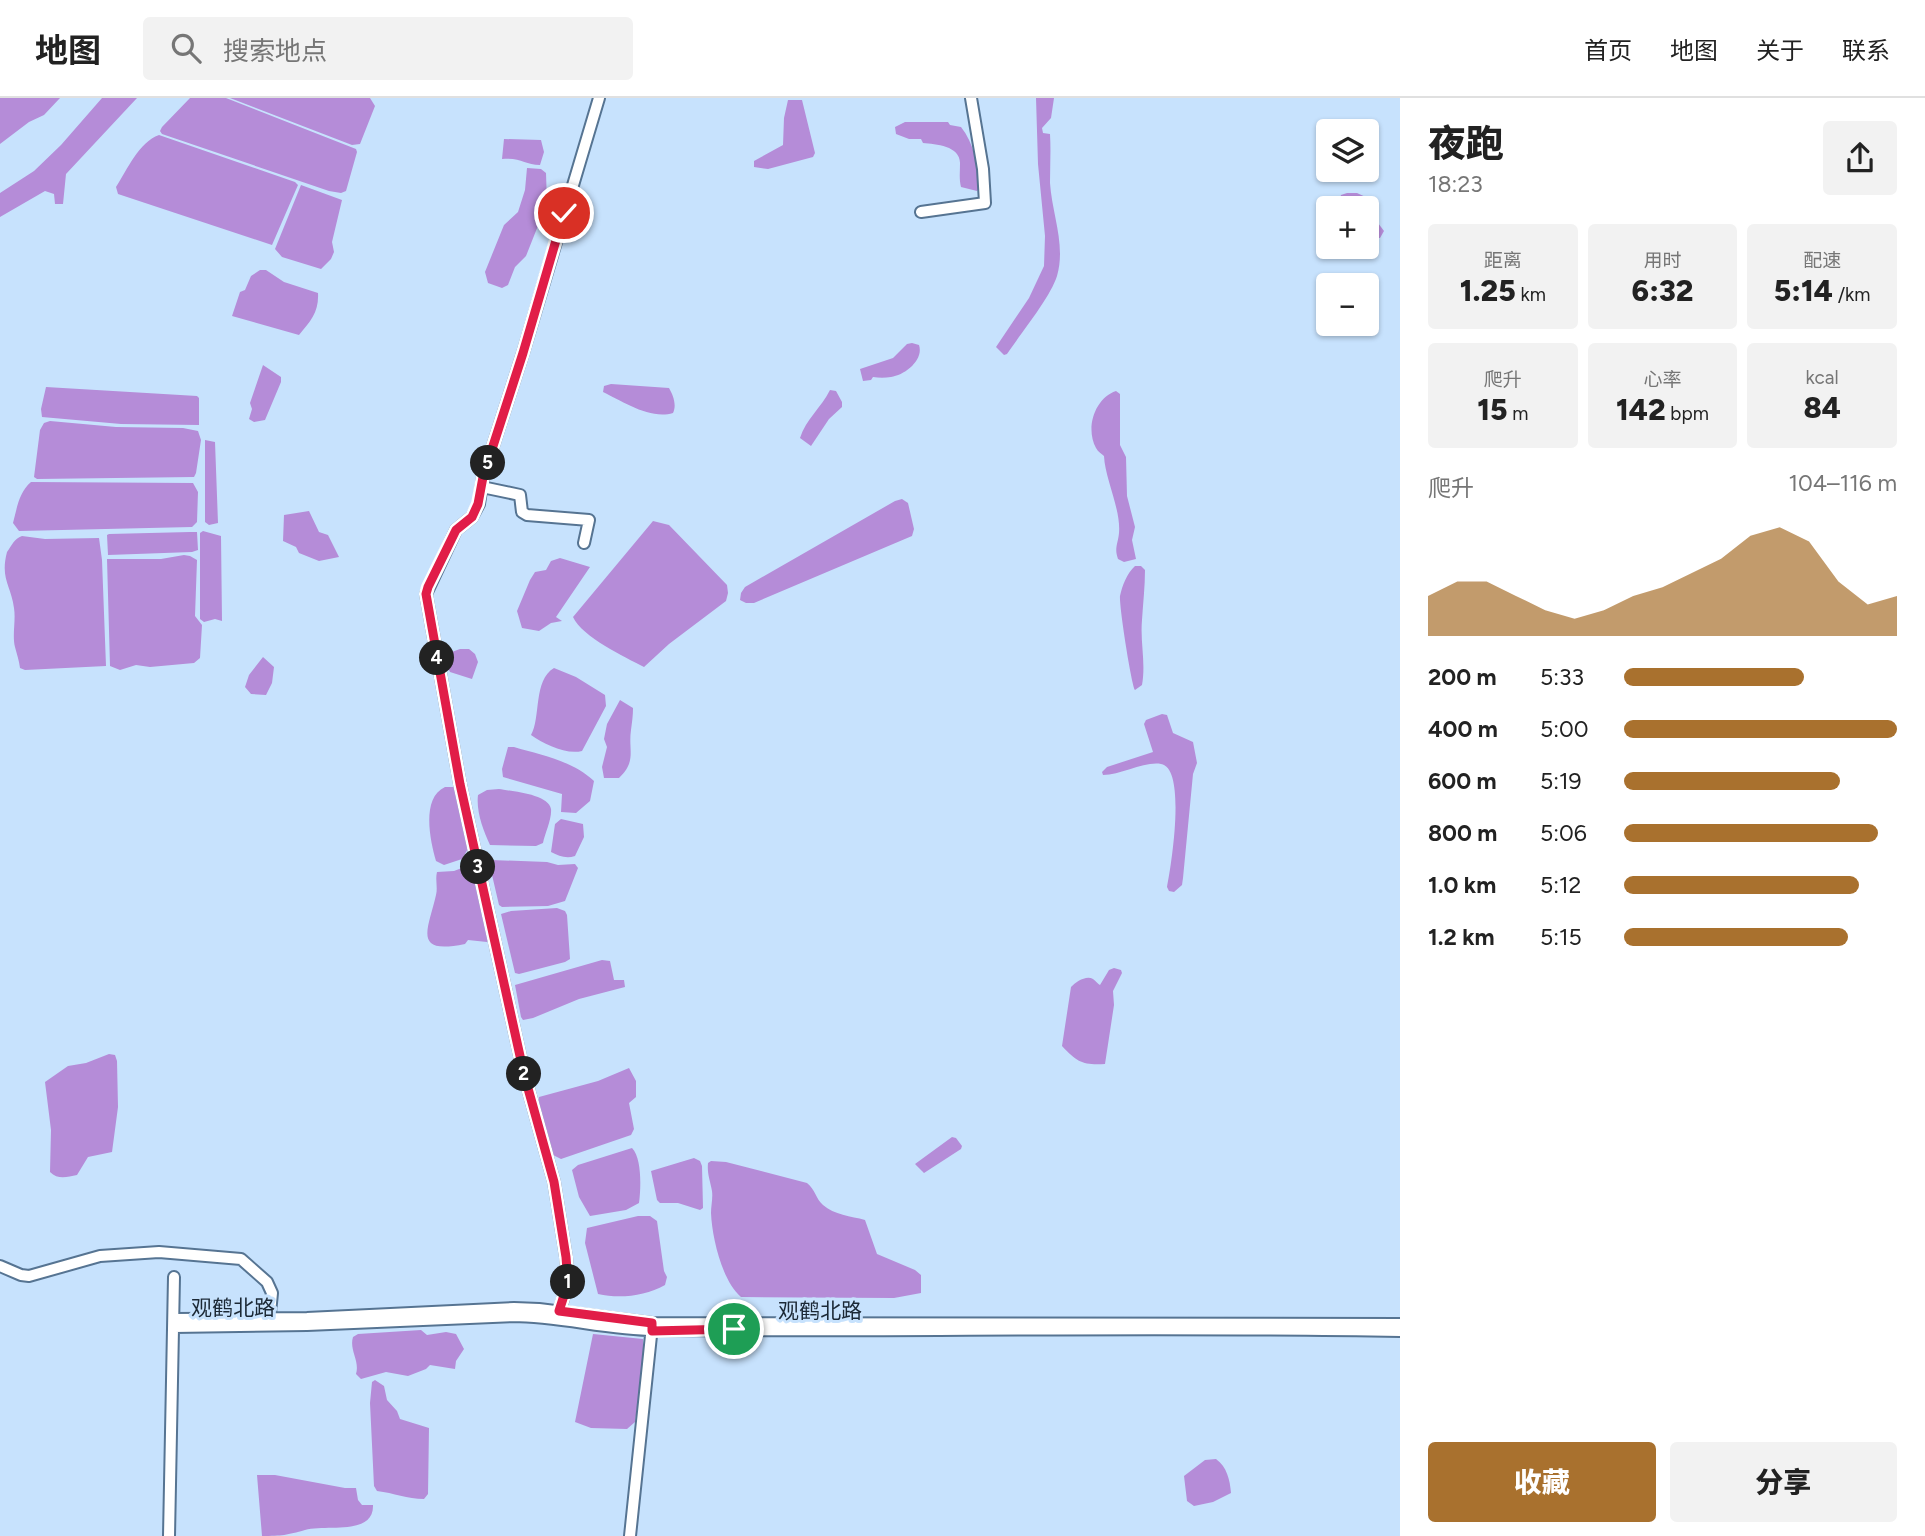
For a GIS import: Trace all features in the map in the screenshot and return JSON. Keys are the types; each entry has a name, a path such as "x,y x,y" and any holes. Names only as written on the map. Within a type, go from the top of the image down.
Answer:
{"street":[{"path":"558,1314 568,1283 554,1182 524,1074 463,797 426,594 456,530 472,517 478,504 483,477 599,98"},
{"path":"921,212 985,203 983,169 971,98"},
{"path":"482,487 520,495 522,512 527,515 589,520 584,543"},
{"path":"0,1266 29,1276 100,1256 159,1252 241,1259 267,1282 272,1293 269,1322"},
{"path":"169,1536 174,1277"},
{"name":"观鹤北路","path":"269,1322 174,1319 174,1326 269,1322 481,1308 558,1314 652,1327 1400,1331"},
{"name":"观鹤北路","path":"652,1327 1400,1324"},
{"path":"631,1536 652,1327"}],"shaded area":[{"path":"0,98 60,98 44,115 29,122 0,144"},
{"path":"102,98 137,98 66,174 63,204 55,204 54,194 45,191 0,217 0,193 34,171"},
{"path":"190,98 226,98 356,149 346,191 329,191 162,134 162,127"},
{"path":"230,98 370,98 375,106 360,144 352,145"},
{"path":"1036,98 1054,98 1051,118 1042,128 1043,133 1050,134 1050,183 1059,241 1059,264 1057,276 1048,295 1004,355 996,347 1029,298 1044,266 1045,236 1038,164"},
{"path":"788,100 802,100 815,153 813,157 768,169 754,167 754,161 783,145"},
{"path":"905,122 948,122 961,127 977,162 982,185 977,191 961,187 959,158 952,150 896,134 895,127"},
{"path":"159,135 295,182 298,185 272,245 118,194 116,187 134,157 145,144"},
{"path":"504,139 541,140 544,152 540,165 502,159"},
{"path":"527,168 541,169 546,173 547,203 526,256 515,267 508,285 502,288 488,283 485,272 504,225 518,212 525,190"},
{"path":"301,185 342,200 332,242 334,252 321,269 282,257 275,249"},
{"path":"1357,193 1364,196 1341,196"},
{"path":"1379,224 1384,231 1379,238"},
{"path":"260,270 266,270 284,282 318,293 313,316 299,335 232,316 240,292 245,290 251,276"},
{"path":"907,344 919,345 920,351 916,361 907,370 896,376 873,377 863,381 860,369 893,358"},
{"path":"263,365 281,377 281,382 265,420 254,422 249,419 252,409 250,403"},
{"path":"611,384 669,388 675,403 673,413 655,414 627,404 603,392 604,386"},
{"path":"46,387 197,396 199,425 121,424 42,417"},
{"path":"830,390 836,391 842,407 829,419 811,446 800,438"},
{"path":"1116,391 1120,394 1120,445 1126,457 1127,496 1135,527 1132,540 1136,559 1124,562 1118,559 1117,555 1119,524 1104,456 1096,448 1092,432 1094,415 1102,400"},
{"path":"50,421 198,431 201,440 196,473 194,477 37,479 34,477 40,430 44,423"},
{"path":"205,440 215,442 218,523 209,525 205,522"},
{"path":"31,482 193,483 198,492 197,522 192,527 19,531 13,523 17,506"},
{"path":"902,499 908,503 914,529 912,536 754,603 740,600 745,587"},
{"path":"309,511 319,532 328,535 339,557 319,561 299,553 296,547 283,541 284,515"},
{"path":"653,521 669,525 727,585 728,593 726,601 669,644 644,667 594,639 573,617"},
{"path":"203,531 221,536 222,621 215,619 204,622 200,619 200,533"},
{"path":"197,532 198,550 192,552 108,555 109,534"},
{"path":"22,536 45,539 99,538 106,666 25,670 20,668 14,642 13,600 7,582 5,561 7,552"},
{"path":"184,555 197,560 195,616 202,625 200,658 194,663 150,667 136,665 120,670 110,666 107,559 161,559"},
{"path":"560,558 590,567 556,617 562,621 551,623 539,631 522,628 517,611 530,580 535,572 546,570 551,561"},
{"path":"1135,566 1141,566 1145,570 1143,677 1142,685 1135,690 1120,596 1125,580"},
{"path":"469,649 475,654 478,662 472,679 450,672 445,662 449,653"},
{"path":"263,657 274,667 272,683 266,695 251,694 245,687 249,675"},
{"path":"554,668 576,677 605,695 606,706 582,751 562,750 531,735 543,681"},
{"path":"620,700 633,708 630,761 619,778 604,778 602,767 607,747 604,739 607,724"},
{"path":"1162,714 1167,715 1173,733 1193,742 1197,763 1193,774 1182,885 1174,892 1167,887 1175,819 1173,782 1169,770 1161,764 1155,764 1110,774 1103,775 1102,772 1107,767 1153,752 1144,724 1146,720"},
{"path":"508,747 556,759 586,774 594,781 590,801 576,813 561,812 562,794 503,777 502,769"},
{"path":"445,787 455,787 459,792 469,847 462,859 444,865 436,861 429,820 433,800 437,792"},
{"path":"499,789 528,794 549,804 550,817 543,843 536,846 490,845 481,820 478,795 487,790"},
{"path":"561,819 583,824 584,837 575,856 563,857 551,852 555,824"},
{"path":"489,862 575,864 578,868 565,901 548,906 502,907 499,905"},
{"path":"467,866 475,879 489,939 487,942 468,940 465,944 437,946 430,943 428,929 437,892 437,872 454,871"},
{"path":"557,908 565,911 567,915 570,959 515,973 501,914"},
{"path":"602,960 610,961 614,980 624,980 625,987 579,999 523,1020 515,985"},
{"path":"1114,968 1122,973 1113,991 1114,1005 1105,1064 1081,1062 1062,1046 1071,987 1087,978 1100,985 1109,970"},
{"path":"109,1054 115,1055 117,1061 118,1107 112,1152 88,1157 77,1175 56,1176 50,1172 51,1130 45,1082 68,1066 86,1063"},
{"path":"629,1068 636,1081 636,1097 629,1103 634,1129 631,1135 561,1159 553,1155 538,1103 539,1097 598,1081"},
{"path":"952,1137 962,1146 961,1149 924,1173 915,1164"},
{"path":"632,1148 639,1166 639,1203 626,1210 590,1216 579,1197 572,1170 578,1165"},
{"path":"694,1158 700,1161 702,1166 703,1208 700,1210 678,1203 660,1203 651,1171"},
{"path":"726,1162 807,1183 827,1208 865,1220 877,1254 921,1275 921,1293 894,1298 741,1297 723,1270 713,1234 712,1191 708,1170 708,1163"},
{"path":"638,1216 650,1216 657,1221 667,1277 665,1285 632,1296 598,1294 585,1243 587,1228"},
{"path":"421,1330 427,1335 446,1332 456,1334 464,1349 456,1361 455,1369 430,1365 408,1376 386,1372 361,1379 356,1374 353,1337 358,1334"},
{"path":"593,1334 643,1339 643,1364 635,1422 627,1429 591,1428 575,1422"},
{"path":"375,1380 384,1386 387,1400 400,1419 429,1428 428,1494 424,1499 377,1491 374,1486 370,1403 372,1382"},
{"path":"1216,1459 1227,1474 1231,1493 1213,1502 1194,1506 1187,1501 1184,1476 1205,1460"},
{"path":"257,1475 275,1475 356,1488 358,1500 362,1505 373,1505 371,1515 366,1521 348,1527 314,1528 284,1535 262,1536"}],"route":[{"path":"564,213 483,477 478,504 472,517 456,530 426,594 460,784 524,1074 554,1182 568,1283 559,1311 652,1323 652,1331 734,1329"}]}
